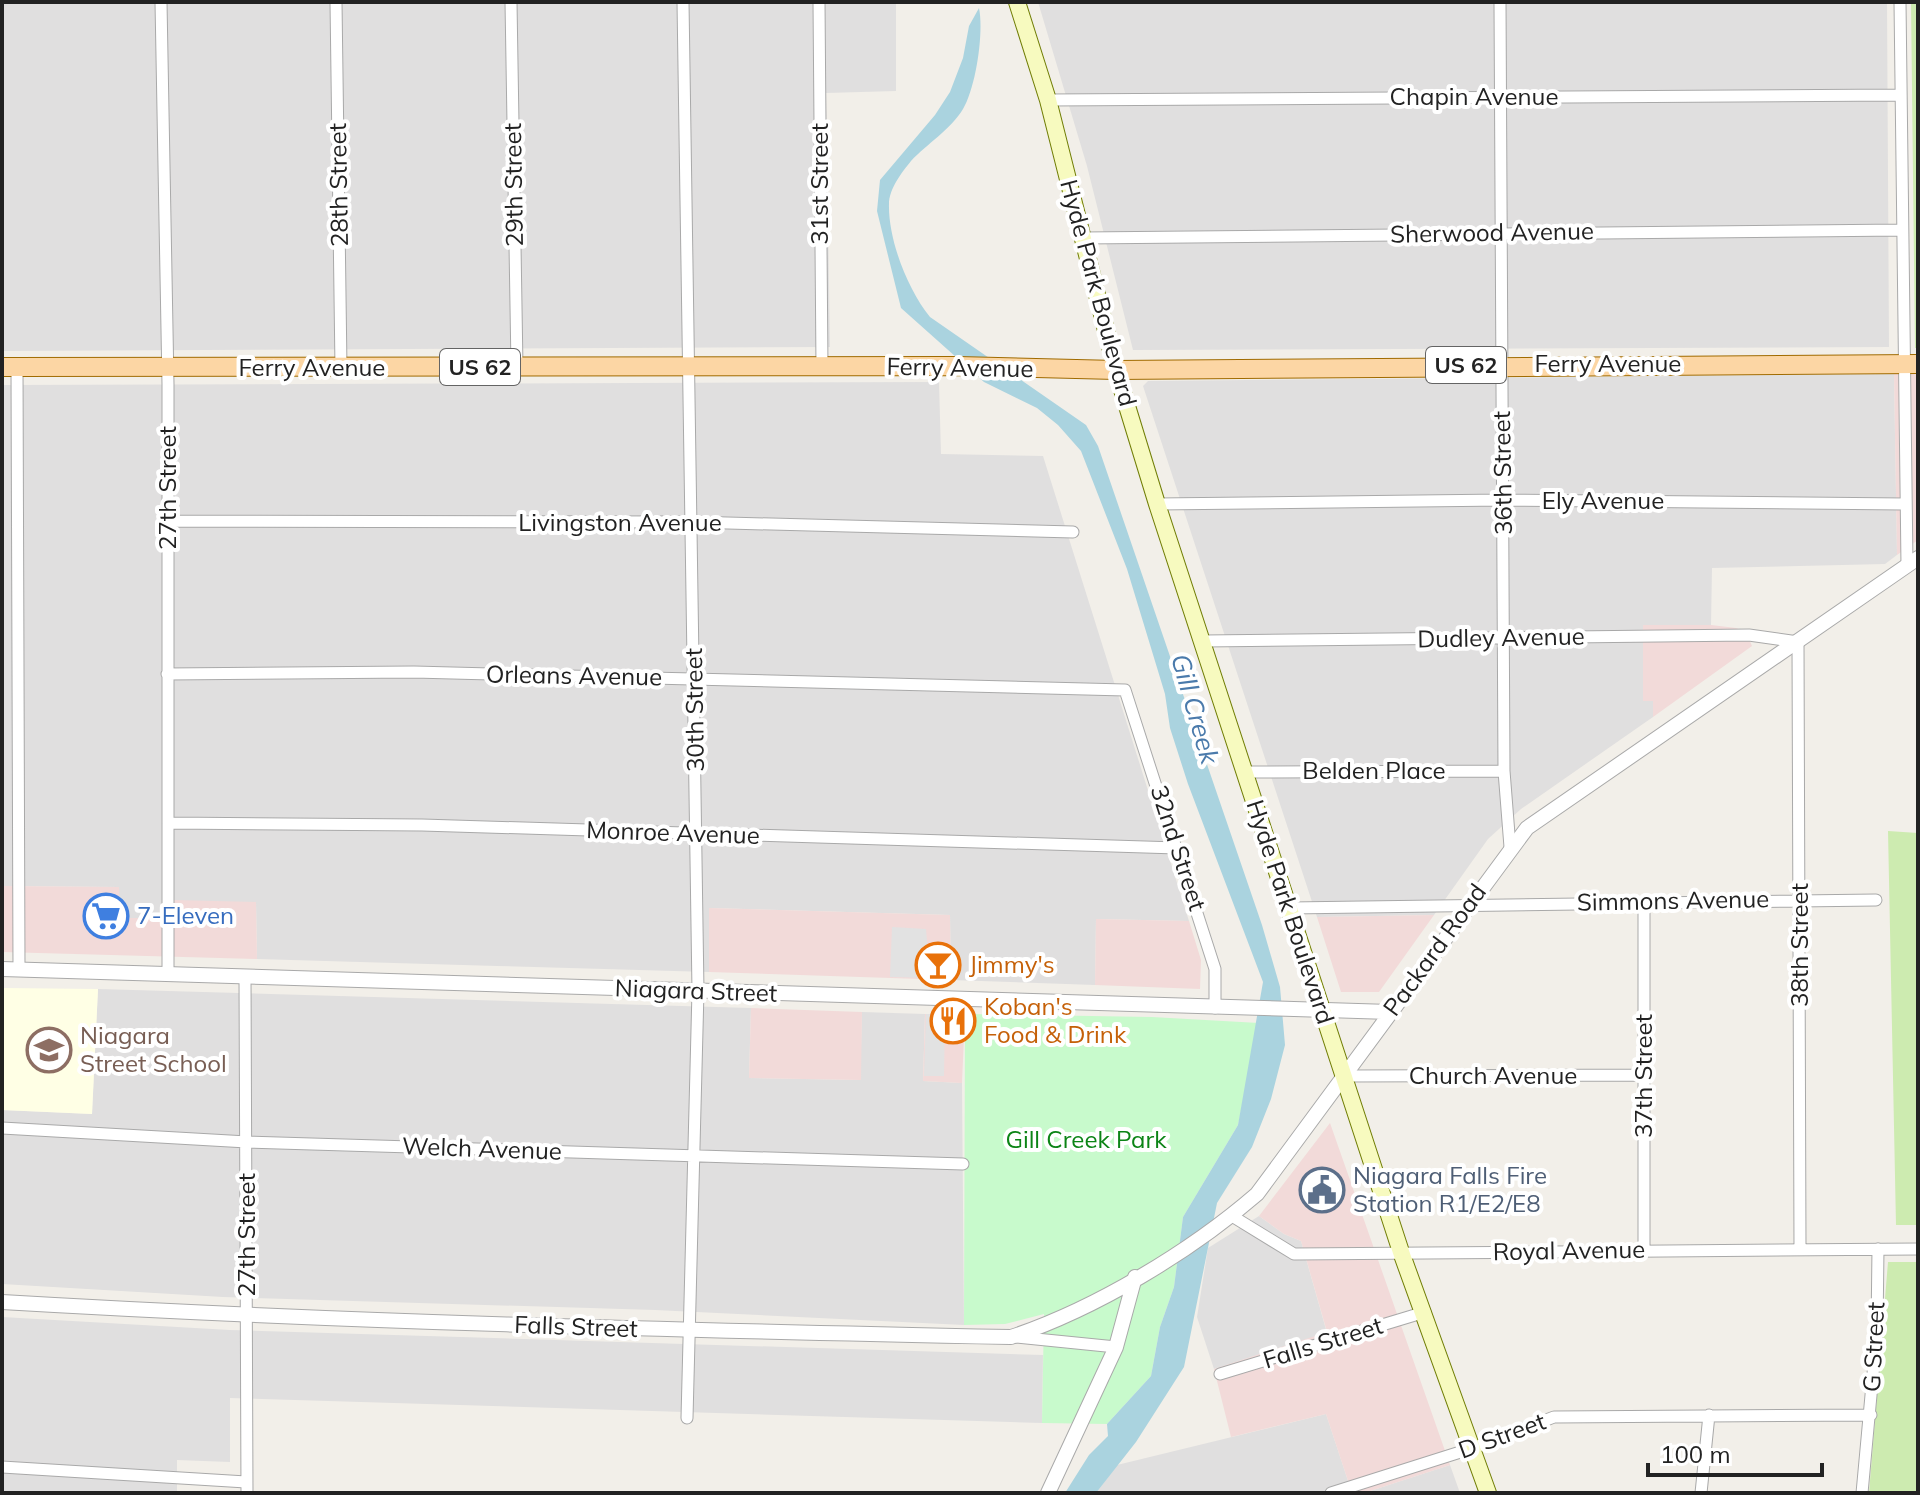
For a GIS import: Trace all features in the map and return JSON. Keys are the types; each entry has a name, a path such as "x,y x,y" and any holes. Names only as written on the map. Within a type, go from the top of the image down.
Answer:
{"main road":[{"name":"Hyde Park Boulevard","path":"1017,2 1048,100 1116,370 1157,504 1401,1252 1488,1493"},
{"name":"Ferry Avenue","path":"9,367 958,366 1116,370 1502,364 1910,364"}],"street":[{"name":"27th Street","path":"161,2 167,367 168,974"},
{"name":"28th Street","path":"336,2 341,368"},
{"name":"29th Street","path":"511,2 517,367"},
{"name":"30th Street","path":"683,2 698,991 687,1418"},
{"name":"31st Street","path":"819,2 822,367"},
{"name":"36th Street","path":"1500,2 1504,771 1510,847"},
{"path":"1900,2 1901,230 1910,364 1904,504 1912,562"},
{"name":"Chapin Avenue","path":"1048,100 1900,95"},
{"name":"Sherwood Avenue","path":"1083,238 1901,230"},
{"path":"9,367 19,969"},
{"name":"Ely Avenue","path":"1157,504 1503,500 1904,504"},
{"name":"Livingston Avenue","path":"168,521 691,522 1073,532"},
{"name":"Packard Road","path":"1135,1277 1232,1216 1257,1194 1510,847 1527,828 1912,562"},
{"name":"Dudley Avenue","path":"1204,641 1749,635 1798,642"},
{"name":"38th Street","path":"1798,642 1800,1249"},
{"name":"Orleans Avenue","path":"167,674 414,672 1125,690"},
{"name":"32nd Street","path":"1125,690 1215,969 1215,1008"},
{"name":"Belden Place","path":"1245,772 1504,771"},
{"name":"Monroe Avenue","path":"168,823 422,825 1177,848"},
{"name":"Simmons Avenue","path":"1290,908 1876,900"},
{"name":"37th Street","path":"1644,901 1644,1250"},
{"name":"Niagara Street","path":"2,969 1390,1012"},
{"name":"27th Street","path":"245,977 246,1488"},
{"name":"Church Avenue","path":"1344,1076 1643,1075"},
{"name":"Welch Avenue","path":"2,1128 247,1142 963,1164"},
{"name":"Royal Avenue","path":"1232,1216 1294,1254 1918,1249"},
{"name":"G Street","path":"1862,1493 1871,1415 1878,1249"},
{"path":"1048,1493 1116,1347 1135,1277"},
{"name":"Falls Street","path":"2,1302 247,1317 1011,1337 1054,1322 1135,1277"},
{"name":"Falls Street","path":"1220,1374 1425,1312"},
{"path":"1011,1337 1116,1347"},
{"path":"1701,1493 1709,1415"},
{"name":"D Street","path":"1331,1493 1473,1448 1554,1417 1871,1415"},
{"path":"2,1467 246,1488"}],"shaded area":[{"path":"2,2 896,2 896,91 826,93 830,347 2,351"},
{"path":"1038,2 1887,2 1889,347 1133,350 1087,166"},
{"path":"1894,374 1897,555 1885,564 1712,568 1711,625 1643,625 1644,701 1653,701 1653,717 1521,809 1488,839 1434,915 1317,917 1143,386 1148,381"},
{"path":"1894,374 1918,374 1918,540 1897,555"},
{"path":"939,382 941,454 1043,456 1189,921 1096,919 1095,985 951,980 950,915 709,908 709,972 257,959 256,902 172,918 120,918 118,887 2,886 2,385"},
{"path":"1643,625 1736,628 1746,632 1752,646 1653,717 1653,701 1643,701"},
{"path":"2,886 119,887 120,918 172,918 172,900 256,902 257,959 2,952"},
{"path":"709,908 950,915 951,980 709,972"},
{"path":"1434,915 1379,992 1341,992 1317,917"},
{"path":"1096,919 1189,921 1201,960 1200,989 1095,985"},
{"path":"892,927 926,929 930,978 890,977"},
{"name":"Niagara Street School","path":"2,988 98,989 92,1114 2,1110"},
{"path":"98,989 751,1008 749,1078 860,1080 862,1012 925,1014 923,1081 962,1083 964,1325 655,1310 223,1297 2,1284 2,1110 92,1114"},
{"path":"751,1008 862,1012 861,1080 749,1078"},
{"path":"925,1014 965,1014 962,1083 923,1081"},
{"path":"926,1014 945,1014 944,1076 924,1076"},
{"path":"1330,1123 1450,1465 1364,1493 1352,1493 1326,1414 1231,1437 1214,1369 1327,1332 1301,1241 1284,1234 1259,1216"},
{"path":"1259,1216 1284,1234 1301,1241 1327,1333 1214,1369 1197,1317 1208,1248"},
{"path":"2,1317 230,1330 1043,1355 1042,1423 230,1398 230,1462 177,1460 177,1493 2,1493"},
{"path":"1326,1414 1352,1493 1096,1493 1117,1465"},
{"path":"1450,1465 1460,1493 1364,1493"}],"green space":[{"path":"1911,2 1918,2 1918,348 1915,348"},
{"path":"1888,831 1918,833 1918,1225 1896,1225"},
{"name":"Gill Creek Park","path":"965,1014 1152,1017 1259,1023 1238,1125 1183,1217 1174,1287 1160,1327 1151,1376 1107,1424 1042,1423 1044,1314 1005,1324 964,1325"},
{"path":"1888,1262 1918,1262 1918,1493 1869,1493"}],"water":[{"path":"979,8 980,45 968,99 952,123 911,161 891,192 890,218 896,248 907,279 930,317 1086,425 1098,446 1262,925 1280,987 1285,1045 1271,1099 1252,1147 1217,1203 1184,1367 1136,1442 1096,1493 1065,1493 1089,1455 1108,1436 1107,1424 1151,1376 1160,1327 1174,1287 1183,1217 1238,1125 1263,982 1188,784 1170,728 1165,694 1127,569 1081,451 1058,425 1037,408 984,382 901,308 877,211 880,180 935,115 950,92 963,58 969,26"}],"place":[{"name":"7-Eleven","path":"106,916"},
{"name":"Jimmy's","path":"938,965"},
{"name":"Koban's Food & Drink","path":"953,1021"},
{"name":"Niagara Street School","path":"49,1050"},
{"name":"Niagara Falls Fire Station R1/E2/E8","path":"1322,1190"}],"water label":[{"name":"Gill Creek","path":"1195,709"}]}
